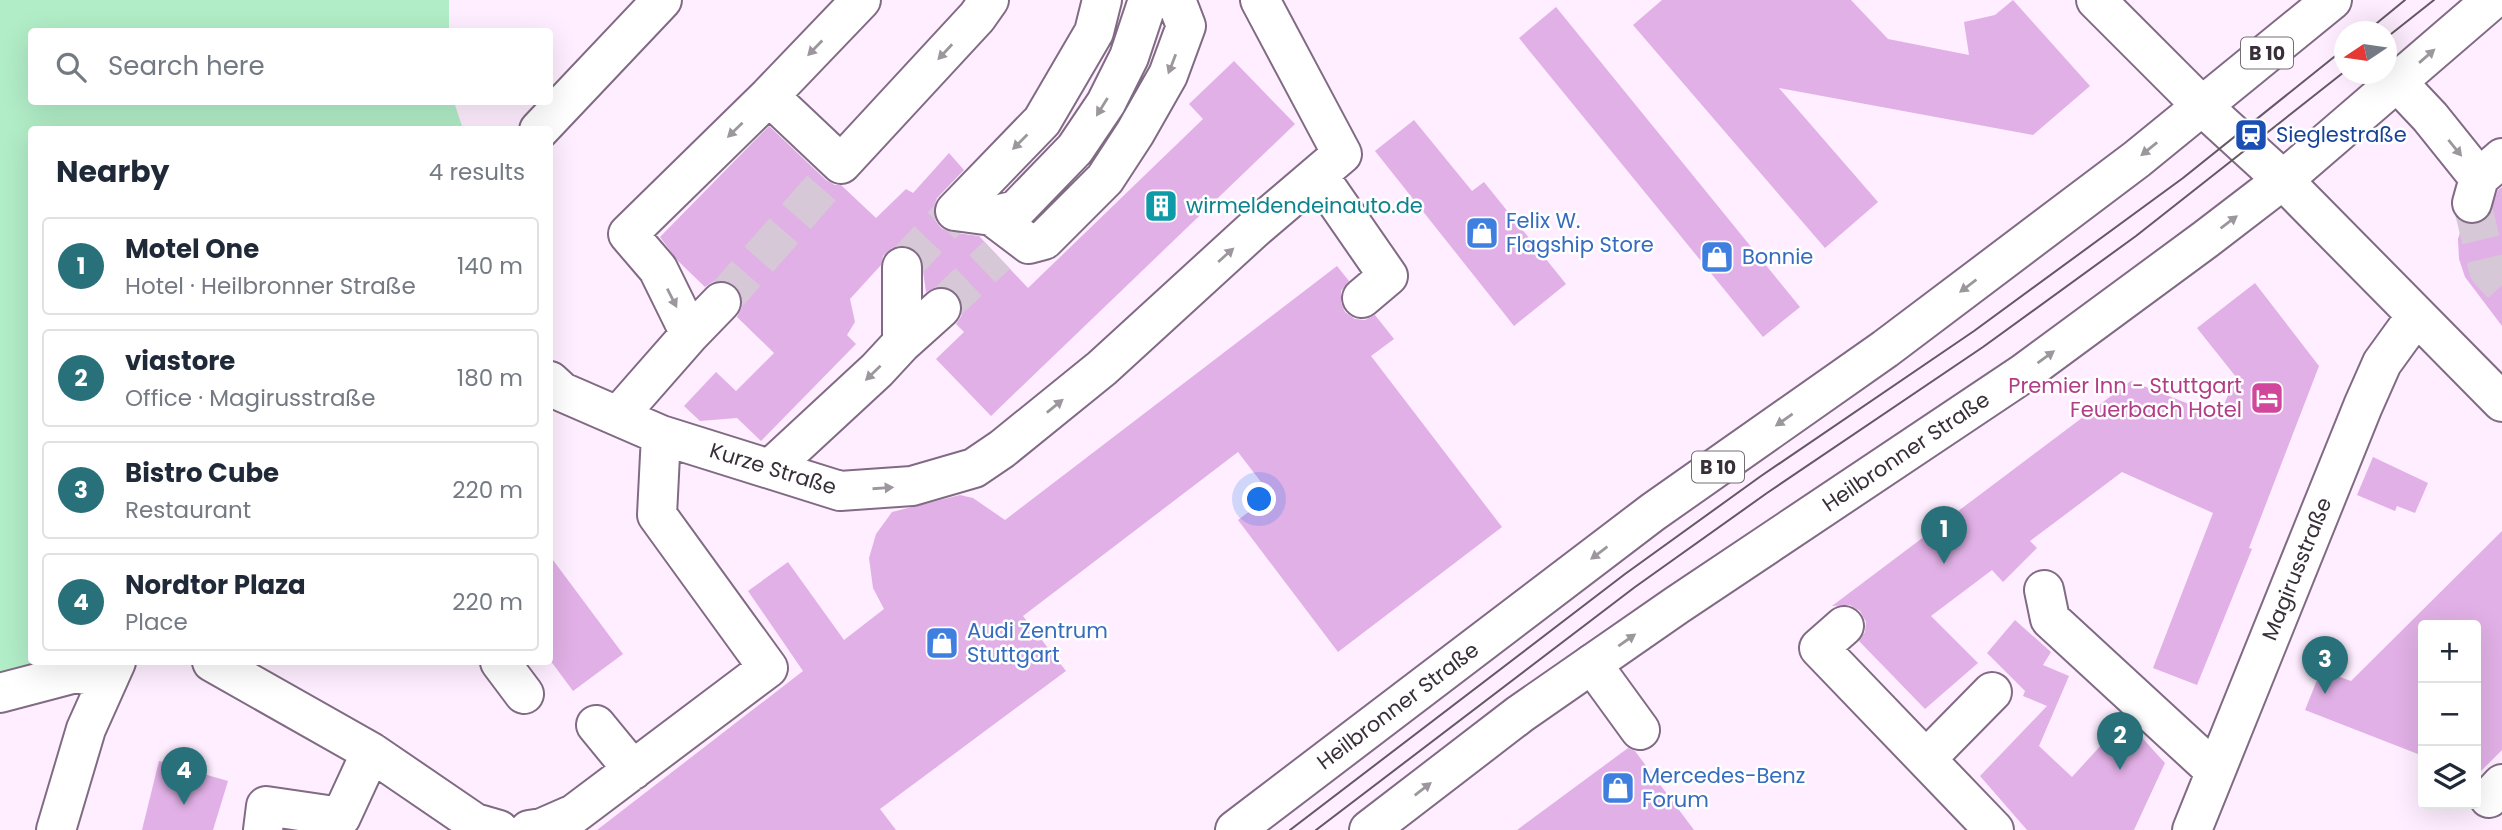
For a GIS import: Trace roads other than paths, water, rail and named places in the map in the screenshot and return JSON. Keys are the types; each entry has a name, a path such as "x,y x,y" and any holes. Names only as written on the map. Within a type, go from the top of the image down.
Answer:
{"street":[{"path":"543,126 662,0"},
{"path":"691,334 658,269 628,234 769,96 861,0"},
{"path":"769,96 836,170 977,17 989,0"},
{"path":"986,227 1042,121 1094,32 1102,0"},
{"path":"986,227 1016,210 1075,149 1106,103 1129,57 1148,0"},
{"path":"986,227 1029,244 1044,240 1105,179 1168,75 1186,26 1176,0"},
{"path":"1260,0 1330,164 1388,276 1362,298"},
{"path":"2096,0 2202,106 2283,180 2502,402"},
{"name":"Heilbronner Straße","path":"1235,830 1653,512 1896,341 2126,167 2332,0"},
{"name":"Heilbronner Straße","path":"2397,82 2492,0"},
{"path":"2397,82 2484,180"},
{"name":"Heilbronner Straße","path":"1369,830 1520,714 2024,373 2283,180 2395,84"},
{"name":"Kurze Straße","path":"553,384 562,392 661,435 839,491 912,486 974,468 1002,449 1102,368 1254,229 1330,164"},
{"path":"770,469 877,370 913,301"},
{"path":"618,416 721,302"},
{"name":"Magirusstraße","path":"2192,830 2382,363 2416,316"},
{"path":"529,830 542,828 574,814 768,668 657,515 661,435"},
{"path":"2044,590 2050,619 2215,771"},
{"path":"1844,626 1819,648 1994,830"},
{"path":"1592,664 1640,730"},
{"path":"217,665 371,752 475,823 499,830"},
{"path":"502,665 524,694"},
{"path":"0,694 76,673 112,670 86,729 56,830"},
{"path":"1926,759 1992,692"},
{"path":"596,725 633,770"},
{"path":"263,830 266,806 341,817 371,752"}],"tunnel":[{"path":"721,302 832,176"},
{"path":"2472,203 2488,270 2502,285"},
{"path":"902,267 955,211"},
{"path":"941,308 997,255"}],"tram line":[{"path":"2379,21 2405,0"},
{"path":"2397,29 2434,0"},
{"path":"1290,830 1625,574 1761,476 1974,331 2183,178 2334,57"},
{"path":"1316,830 1635,587 1767,493 1983,347 2136,236 2334,80"}],"place":[{"name":"Sieglestraße","path":"2251,135"},
{"name":"wirmeldendeinauto.de","path":"1161,206"},
{"name":"Felix W. Flagship Store","path":"1482,233"},
{"name":"Bonnie","path":"1717,257"},
{"name":"Premier Inn - Stuttgart Feuerbach Hotel","path":"2267,398"},
{"name":"Motel One","path":"1944,564"},
{"name":"Audi Zentrum Stuttgart","path":"942,643"},
{"name":"Bistro Cube","path":"2325,694"},
{"name":"viastore","path":"2120,770"},
{"name":"Mercedes-Benz Forum","path":"1618,788"},
{"name":"Nordtor Plaza","path":"184,805"}]}
